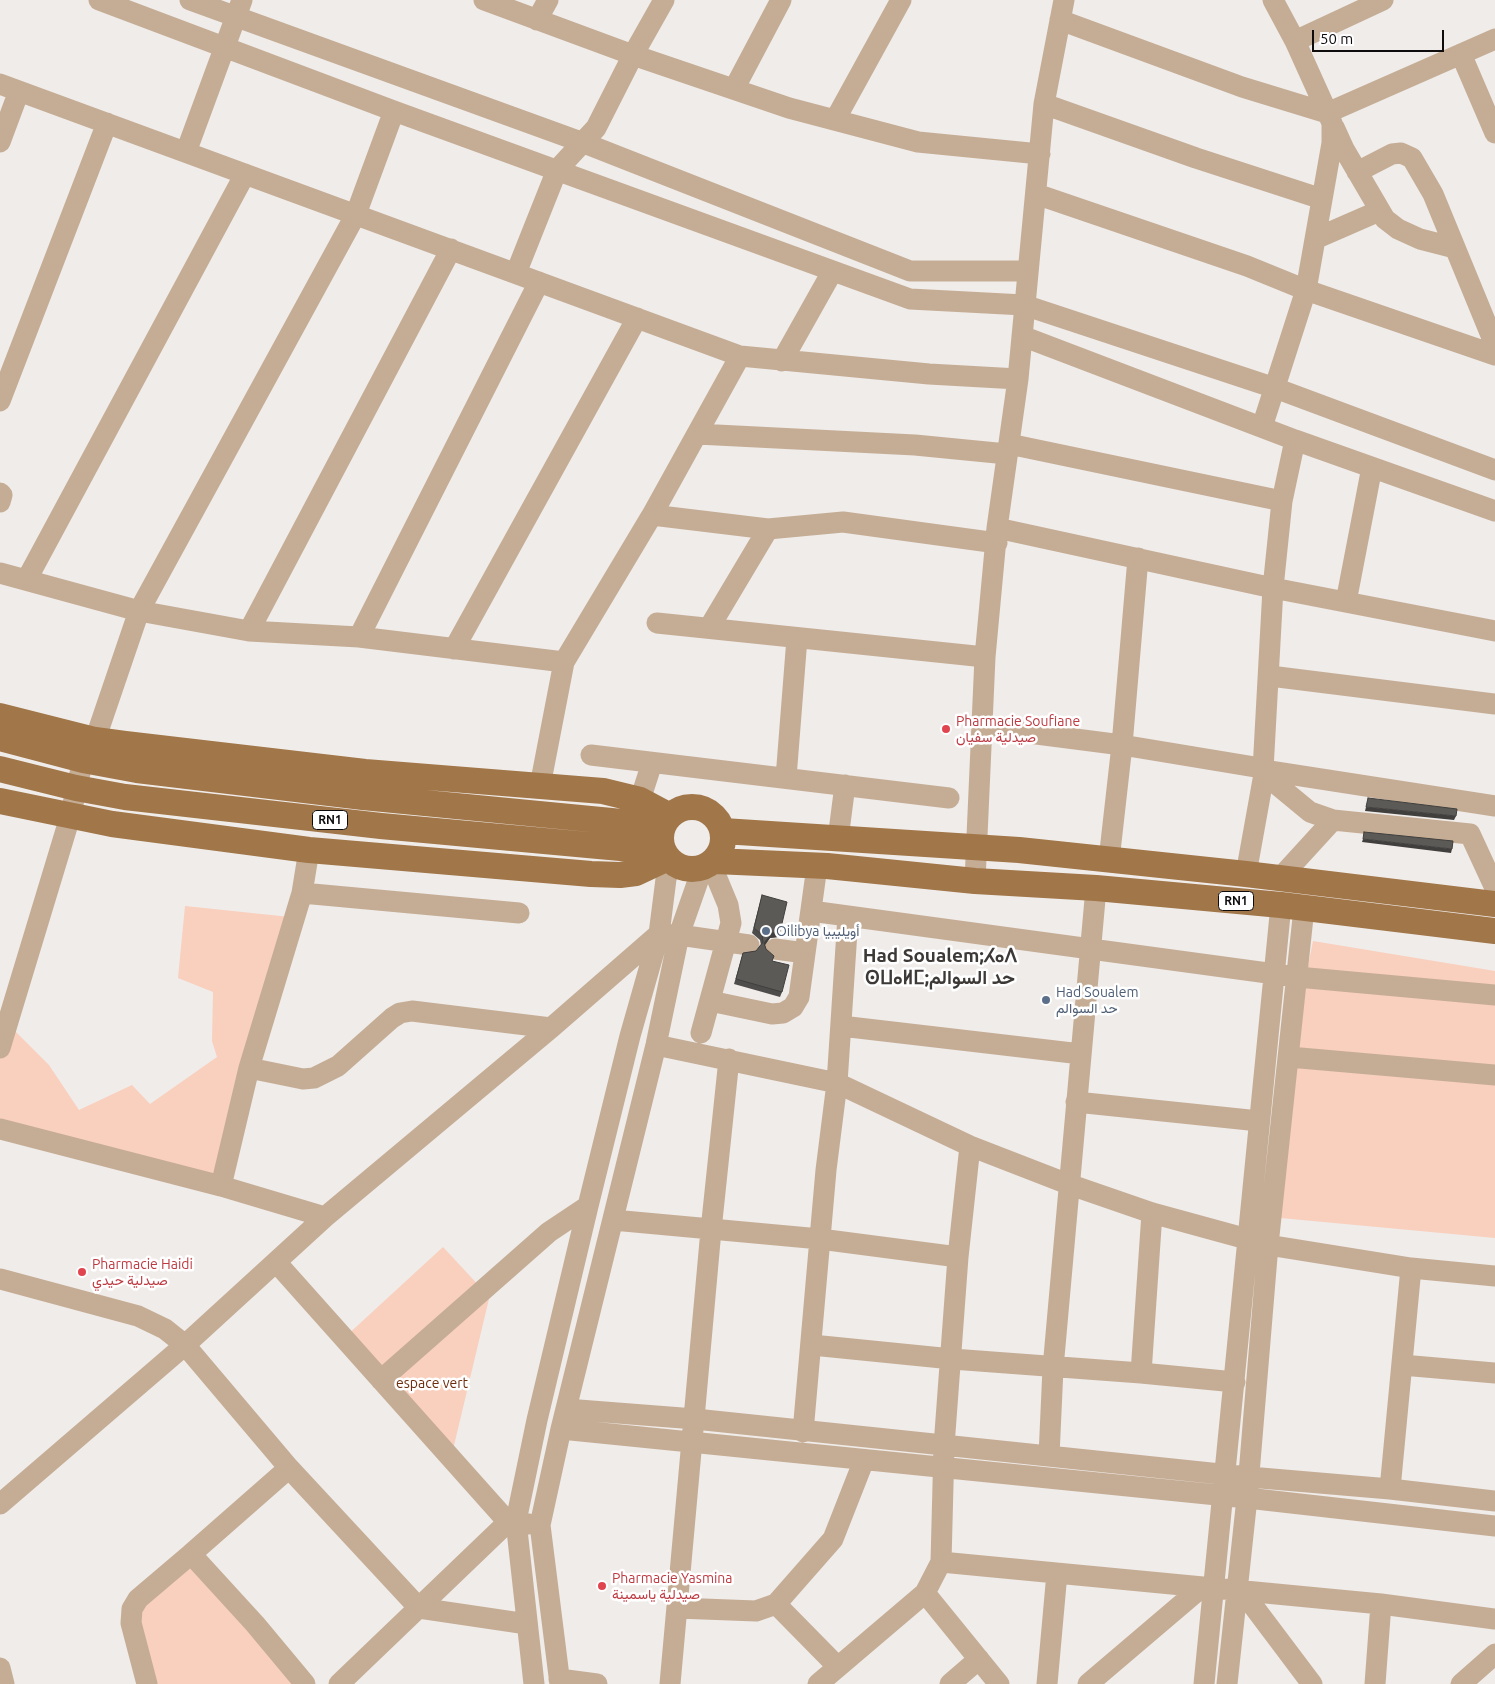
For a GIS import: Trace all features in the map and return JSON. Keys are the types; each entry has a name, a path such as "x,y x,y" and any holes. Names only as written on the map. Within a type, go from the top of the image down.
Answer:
{"main road":[{"path":"0,716 89,750 603,791 640,800 666,821 661,839 668,857 636,873 620,876 377,854 309,850 70,817 0,802"},
{"name":"RN1","path":"0,738 89,750 137,770 363,797 666,821 679,810 690,807 701,808 711,813 719,821 723,832 976,847 1246,874 1495,904"},
{"name":"RN1","path":"0,769 76,788 125,797 668,857 688,870 711,864 817,866 976,881 1096,888 1293,907 1495,930"},
{"path":"377,854 381,826"},
{"path":"711,864 723,847 723,832"}],"street":[{"path":"99,0 394,111 910,300 1024,305 1275,388 1495,470"},
{"path":"190,0 239,8 910,271 1028,271"},
{"path":"484,0 632,55 789,108 918,142 1040,154"},
{"path":"537,20 548,0"},
{"path":"516,273 557,170 596,128 632,55 664,0"},
{"path":"734,89 782,0"},
{"path":"835,120 901,0"},
{"path":"1295,41 1382,0"},
{"path":"1269,2 1295,41 1330,118 1379,212 1403,232 1420,239 1455,248"},
{"path":"186,152 239,8"},
{"path":"976,881 985,657 997,535 1018,379 1044,104 1062,10 1242,87 1330,118 1495,38"},
{"path":"1461,54 1495,134"},
{"path":"0,142 9,87 740,356 929,374 1018,379"},
{"path":"1044,104 1196,158 1322,199"},
{"path":"0,1048 70,817 76,788 139,611 356,214 394,111"},
{"path":"1262,427 1306,290 1317,238 1330,158 1330,118"},
{"path":"0,401 107,123"},
{"path":"1357,172 1392,154 1401,153 1408,155 1415,162 1433,194 1495,345"},
{"path":"27,579 245,174"},
{"path":"1036,194 1238,263 1306,290 1495,355"},
{"path":"1317,238 1379,212"},
{"path":"249,631 451,249"},
{"path":"782,361 832,272"},
{"path":"359,637 539,282"},
{"path":"454,649 637,318"},
{"path":"1022,336 1295,440 1495,511"},
{"path":"540,786 564,662 652,515 740,356"},
{"path":"697,434 1008,449 1282,501"},
{"path":"1246,874 1263,772 1270,676 1273,588 1282,501 1295,440"},
{"path":"1346,602 1372,467"},
{"path":"0,493 2,495 0,502"},
{"path":"652,515 768,529 843,522 997,535 1138,558 1273,588 1495,631"},
{"path":"709,628 768,529"},
{"path":"1109,860 1122,745 1138,558"},
{"path":"0,573 139,611 249,631 359,637 564,662"},
{"path":"657,623 985,657"},
{"path":"786,778 797,638"},
{"path":"1270,676 1495,704"},
{"path":"982,727 1122,745 1258,767 1310,812 1333,820 1470,834 1495,888"},
{"path":"591,755 949,798"},
{"path":"640,800 652,763"},
{"path":"1263,772 1495,806"},
{"path":"838,839 845,785"},
{"path":"1280,878 1333,820"},
{"path":"221,1186 249,1068 302,893 309,850"},
{"path":"597,1684 559,1682 540,1525 560,1429 656,1045 669,935 666,879 668,857"},
{"path":"534,1684 512,1522 630,1036 669,935 699,878 711,864 730,914 727,942 701,1033"},
{"path":"710,1001 772,1014 789,1011 798,997 817,866"},
{"path":"1049,1456 1053,1368 1068,1184 1096,888"},
{"path":"302,893 519,912"},
{"path":"1204,1684 1208,1587 1224,1496 1247,1239 1274,974 1293,907"},
{"path":"1227,1684 1239,1590 1268,1245 1297,977 1293,907"},
{"path":"811,911 1297,977 1495,995"},
{"path":"803,1432 820,1239 837,1083 848,916"},
{"path":"0,1504 184,1345 325,1217 551,1028 669,935 749,945"},
{"path":"775,949 805,953"},
{"path":"249,1068 302,1079 314,1078 338,1066 392,1018 400,1013 412,1010 551,1028"},
{"path":"841,1026 1081,1054"},
{"path":"656,1045 837,1083 970,1146 1068,1184 1152,1212 1268,1245 1411,1268 1495,1276"},
{"path":"1288,1057 1495,1075"},
{"path":"670,1684 711,1230 729,1059"},
{"path":"1076,1102 1259,1121"},
{"path":"0,1129 221,1186 325,1217"},
{"path":"818,1684 925,1592 941,1562 944,1446 952,1359 958,1257 970,1146"},
{"path":"381,1380 549,1232 588,1206"},
{"path":"1141,1373 1152,1212"},
{"path":"613,1220 820,1239 958,1257"},
{"path":"276,1262 381,1380 512,1522 540,1525"},
{"path":"1390,1489 1411,1268"},
{"path":"0,1278 138,1316 165,1329 184,1345 289,1468 419,1608 527,1624"},
{"path":"812,1345 1053,1368 1141,1373 1235,1382"},
{"path":"1402,1365 1495,1373"},
{"path":"566,1408 695,1419 803,1432 1226,1475 1248,1488 1495,1526"},
{"path":"560,1429 1224,1496 1248,1488 1390,1489 1495,1501"},
{"path":"677,1608 756,1611 776,1604 833,1539 864,1460"},
{"path":"147,1684 131,1623 132,1608 138,1599 289,1468"},
{"path":"339,1684 512,1522"},
{"path":"191,1554 255,1624 305,1684"},
{"path":"941,1562 1381,1604 1495,1619"},
{"path":"1047,1684 1057,1573"},
{"path":"1088,1684 1208,1587"},
{"path":"1239,1590 1312,1684"},
{"path":"925,1592 999,1684"},
{"path":"776,1604 838,1667"},
{"path":"1375,1684 1381,1604"},
{"path":"1461,1684 1495,1654"},
{"path":"950,1684 979,1659"},
{"path":"0,1668 4,1684"}],"green space":[{"path":"185,906 290,917 216,1184 0,1127 0,1054 8,1024 49,1065 79,1110 132,1085 150,1104 217,1057 212,1041 213,992 178,978"},
{"path":"1313,941 1495,971 1495,1238 1259,1216"},
{"name":"espace vert","path":"443,1247 483,1290 493,1282 451,1458 344,1338"},
{"path":"191,1554 305,1684 150,1684 132,1609"}],"building":[{"path":"1368,798 1457,809 1456,816 1366,807"},
{"path":"1364,832 1453,841 1452,849 1363,839"},
{"path":"762,895 787,902 780,932 772,933 764,943 766,949 774,956 772,961 789,965 782,992 736,979 743,953 756,951 763,942 762,935 754,928"}],"place":[{"name":"Pharmacie Soufiane صيدلية سفيان","path":"946,729"},
{"name":"Oilibya أويليبيا","path":"766,931"},
{"name":"Had Soualem حد السوالم","path":"1046,1000"},
{"name":"Pharmacie Haidi صيدلية حيدي","path":"82,1272"},
{"name":"Pharmacie Yasmina صيدلية ياسمينة","path":"602,1586"}],"district":[{"name":"Had Soualem;ⵃⴰⴷ ⵙⵡⴰⵍⵎ;حد السوالم","path":"940,967"}]}
